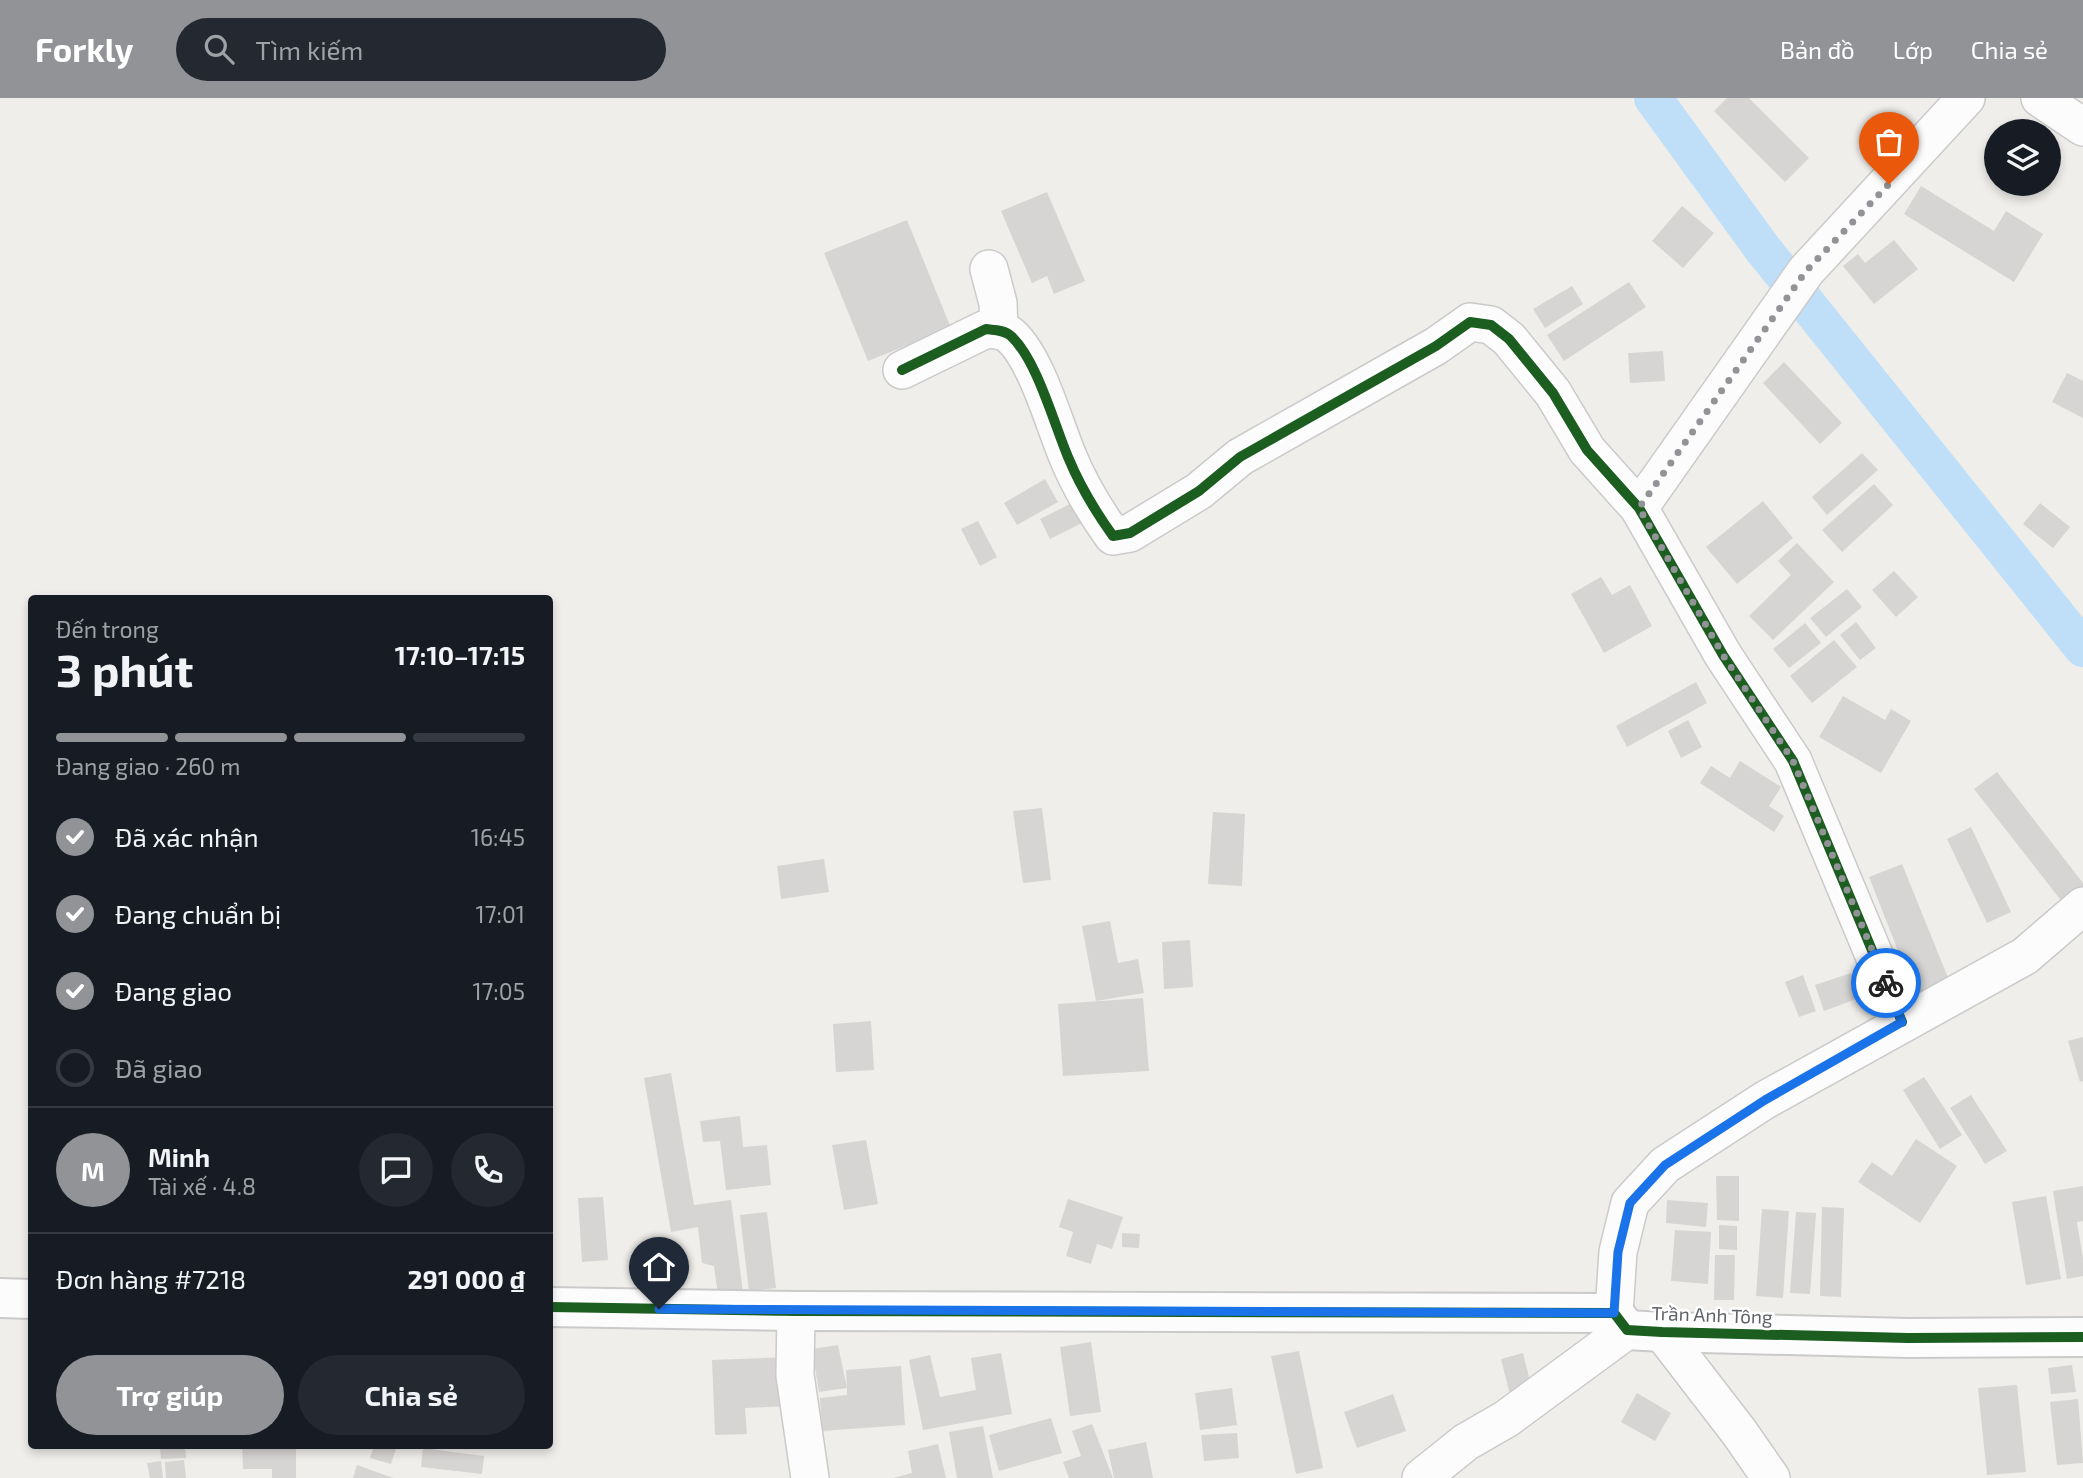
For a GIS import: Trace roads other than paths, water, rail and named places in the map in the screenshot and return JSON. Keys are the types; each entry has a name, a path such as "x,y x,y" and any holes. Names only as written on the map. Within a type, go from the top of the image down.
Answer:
{"street":[{"path":"1639,508 1806,271 1966,98"},
{"path":"2040,98 2083,127"},
{"path":"989,269 998,303 999,330"},
{"path":"902,370 986,329 1009,334 1026,356 1069,460 1093,508 1113,536 1130,533 1188,498 1240,457 1436,346 1470,322 1491,325 1509,339 1553,393 1587,450 1639,508 1723,655 1793,761 1902,1022"},
{"path":"1771,1478 1739,1432 1634,1325 1618,1252 1630,1203 1665,1165 1765,1100 2025,956 2083,906"},
{"path":"0,1298 28,1299"},
{"name":"Trần Anh Tông","path":"553,1307 1634,1325 1908,1338 2083,1337"},
{"path":"796,1311 795,1375 810,1478"},
{"path":"1421,1478 1466,1442 1506,1419 1634,1325"}],"waterway":[{"path":"1653,98 1762,248 2083,648"}]}
